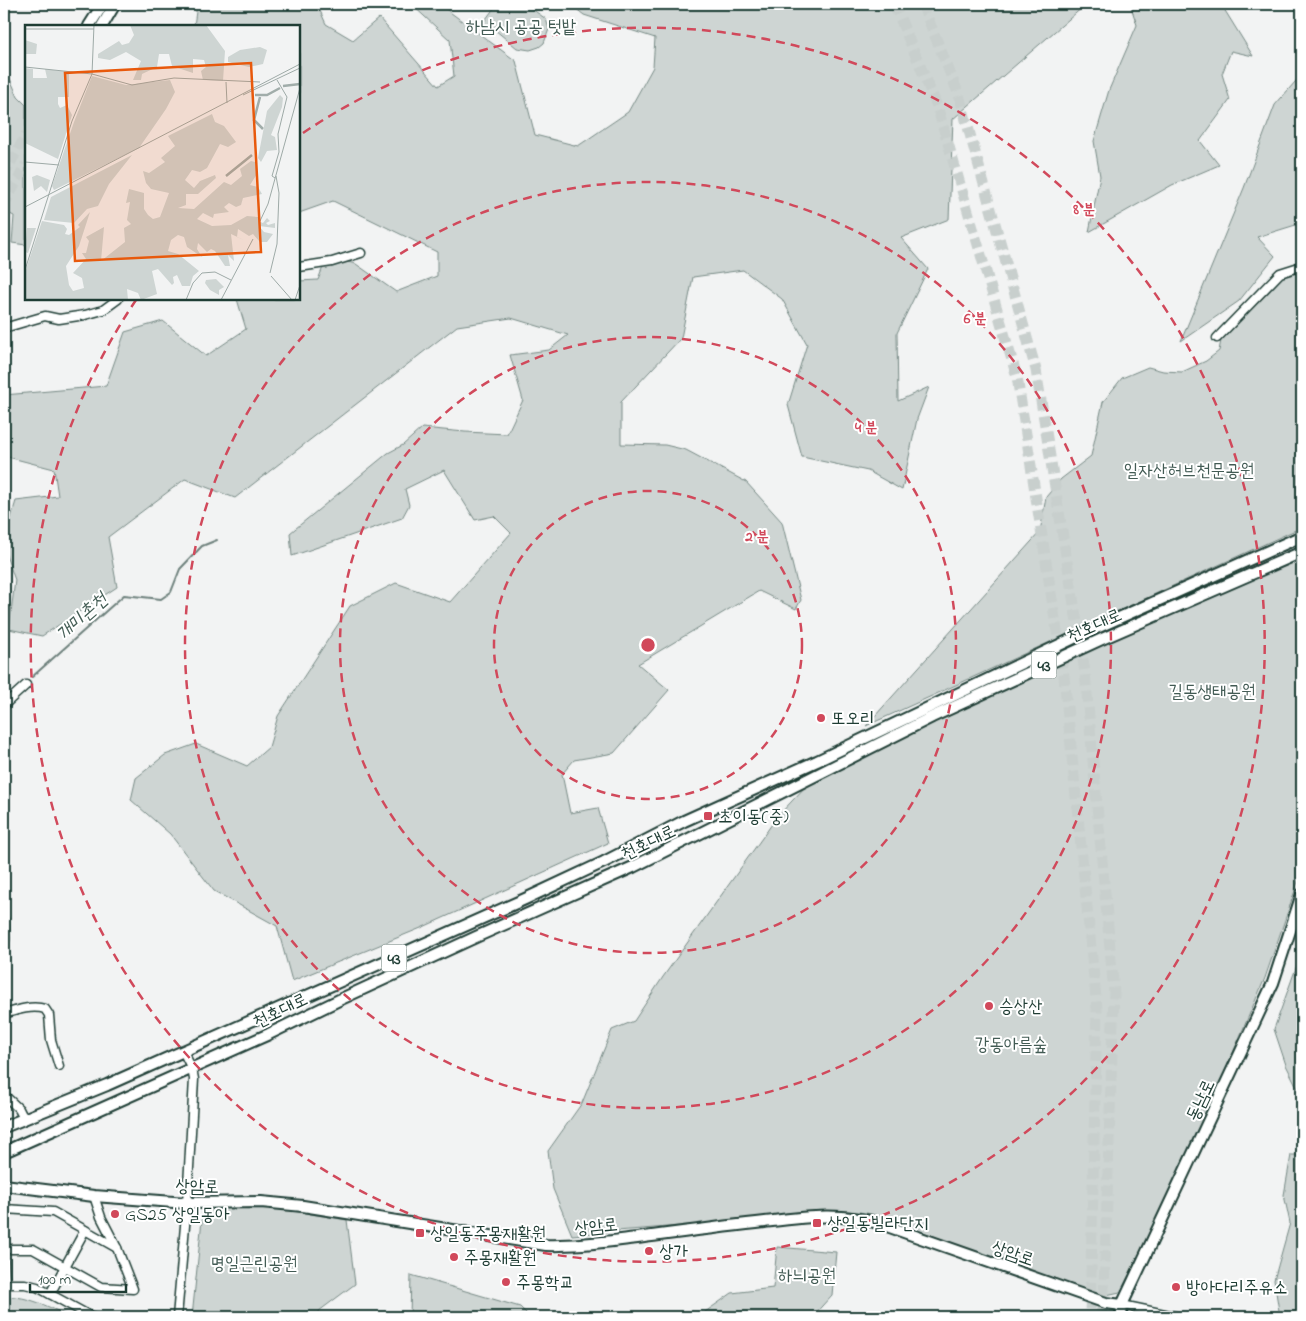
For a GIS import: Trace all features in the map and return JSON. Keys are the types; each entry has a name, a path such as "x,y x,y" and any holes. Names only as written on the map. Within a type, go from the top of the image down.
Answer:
{"main road":[{"path":"90,25 103,4"},
{"path":"103,25 114,4"},
{"name":"천호대로","path":"4,1127 107,1085 525,900 684,821 817,761 1072,639 1302,536"},
{"name":"천호대로","path":"4,1152 269,1034 476,936 633,868 932,718 1029,672 1302,552"},
{"name":"동남로","path":"1121,1317 1122,1306 1273,983 1302,894"},
{"name":"상암로","path":"4,1186 94,1196 187,1203 261,1202 303,1206 523,1242 561,1246 828,1215 846,1216 863,1218 1106,1303 1122,1306"}],"street":[{"path":"300,267 332,262 361,253"},
{"path":"1217,338 1280,273 1302,266"},
{"path":"4,328 45,316 59,319 84,315 103,310 117,300"},
{"path":"4,705 26,685"},
{"path":"4,920 4,946"},
{"path":"4,1014 37,1007 45,1009 49,1015 51,1040 59,1066"},
{"path":"177,1317 187,1203 194,1079 192,1069 183,1051"},
{"path":"4,1095 19,1109 24,1120"},
{"path":"4,1249 33,1249 101,1287 133,1289 117,1248 101,1217 94,1196"},
{"path":"4,1209 53,1212 117,1248"},
{"path":"50,1294 85,1230"},
{"path":"4,1260 4,1284 37,1287 92,1317"},
{"name":"상암로","path":"1122,1306 1150,1314 1179,1317"}],"green space":[{"path":"197,4 317,4 326,24 353,40 379,18 438,86 454,76 450,40 411,4 439,4 516,61 535,135 578,146 628,112 653,67 655,38 584,15 570,4 1097,4 1083,7 953,119 949,219 901,238 928,269 897,333 898,401 929,387 917,419 902,490 868,471 802,457 788,405 807,344 782,299 743,270 693,277 681,338 621,402 621,444 665,445 686,450 746,482 782,522 801,600 796,609 759,591 638,664 669,690 614,753 574,760 562,774 570,813 598,808 608,843 421,928 292,981 277,926 214,891 170,834 131,800 136,778 165,755 196,744 247,766 269,747 278,716 350,606 396,583 450,602 511,533 494,516 475,520 444,470 405,489 409,505 402,518 292,556 290,533 388,453 403,445 422,428 507,434 523,400 510,355 549,350 568,335 511,318 457,326 235,498 185,479 108,537 117,587 42,636 9,629 15,580 4,550 4,541 16,501 58,496 54,469 4,456 4,395 106,386 125,332 163,321 206,356 246,329 237,300 300,300 300,281 318,280 327,257 356,264 396,292 437,276 437,252 333,201 300,213 300,25 194,25"},
{"name":"하남시 공공 텃밭","path":"497,4 525,4 546,19 549,29 544,43 530,50 517,48 483,23"},
{"path":"1130,4 1248,4 1224,9 1253,56 1231,51 1222,74 1230,100 1200,141 1219,165 1172,185 1089,232 1100,176 1094,141 1109,90 1137,25"},
{"path":"4,65 18,97 25,104 25,245 12,243 14,216 4,211"},
{"path":"1302,74 1302,223 1257,237 1275,256 1239,301 1181,341 1244,188 1275,105"},
{"name":"일자산허브천문공원","path":"1302,271 1302,527 866,726 1040,532 1046,497 1061,479 1091,456 1103,402 1122,378 1148,367 1163,371 1182,372 1206,361 1219,351 1221,340 1282,276"},
{"name":"강동아름숲","path":"1302,557 1302,870 1265,978 1217,1090 1144,1247 1120,1292 1106,1295 1080,1290 886,1218 866,1213 826,1210 724,1222 572,1235 553,1189 548,1151 582,1103 612,1030 634,1021 663,977 777,817 821,770 1075,651"},
{"path":"1302,951 1302,1097 1286,1065 1274,1029"},
{"path":"1291,1155 1302,1155 1302,1317 1280,1317 1274,1280 1290,1223 1284,1195"},
{"name":"명일근린공원","path":"207,1207 269,1207 347,1220 355,1284 319,1311 320,1317 192,1317 203,1210"},
{"name":"하늬공원","path":"777,1247 836,1252 832,1295 812,1317 698,1317 732,1293 773,1288"},
{"path":"411,1275 520,1307 530,1317 410,1317"},
{"path":"4,1296 31,1300 71,1317 4,1317"}],"waterway":[{"name":"개미촌천","path":"32,677 124,595 161,599 171,592 180,569 202,546 217,540"}],"tunnel":[{"path":"894,4 937,106 1017,377 1064,676 1097,1008 1090,1317"},
{"path":"922,4 959,95 1036,370 1085,672 1114,993 1104,1290 1101,1317"},
{"path":"4,176 25,136"},
{"path":"4,206 25,166"}],"place":[{"name":"또오리","path":"821,718"},
{"name":"초이동(중)","path":"708,816"},
{"name":"승상산","path":"989,1006"},
{"name":"GS25 상일동아","path":"115,1214"},
{"name":"상일동빌라단지","path":"817,1223"},
{"name":"상일동주몽재활원","path":"420,1233"},
{"name":"상가","path":"649,1251"},
{"name":"주몽재활원","path":"454,1257"},
{"name":"주몽학교","path":"506,1282"},
{"name":"방아다리주유소","path":"1176,1287"}],"park label":[{"name":"길동생태공원","path":"1212,691"}]}
